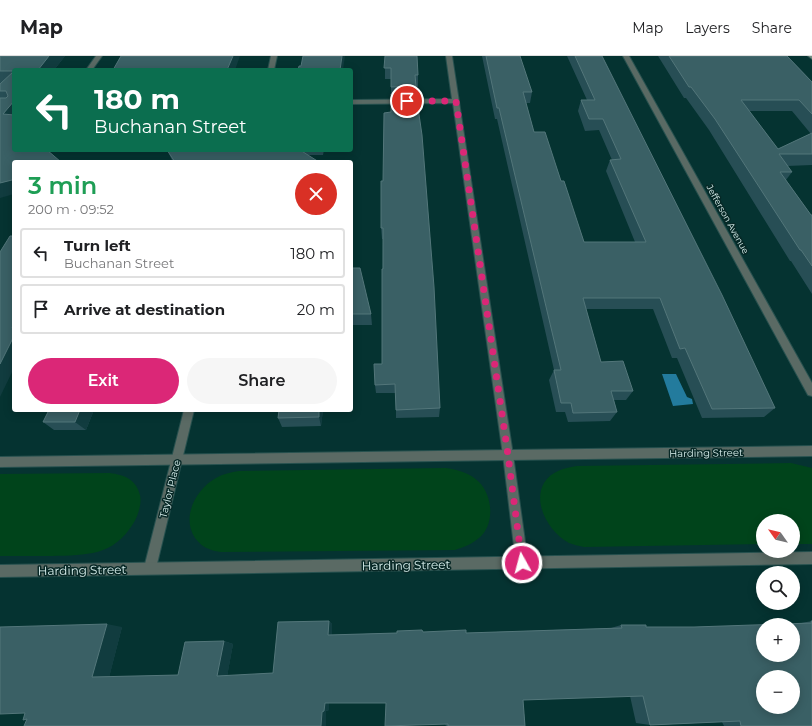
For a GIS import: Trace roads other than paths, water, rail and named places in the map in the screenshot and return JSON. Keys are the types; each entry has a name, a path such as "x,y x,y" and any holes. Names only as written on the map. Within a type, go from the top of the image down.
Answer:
{"street":[{"path":"90,68 99,56"},
{"path":"271,68 274,56"},
{"path":"449,56 508,455 522,563"},
{"name":"Jefferson Avenue","path":"626,56 812,392"},
{"path":"353,102 456,101"},
{"name":"Taylor Place","path":"150,568 189,412"},
{"name":"Harding Street","path":"0,462 812,451"},
{"name":"Harding Street","path":"0,571 812,558"}],"water":[{"path":"662,374 676,374 687,397 692,399 693,404 673,406"}]}
